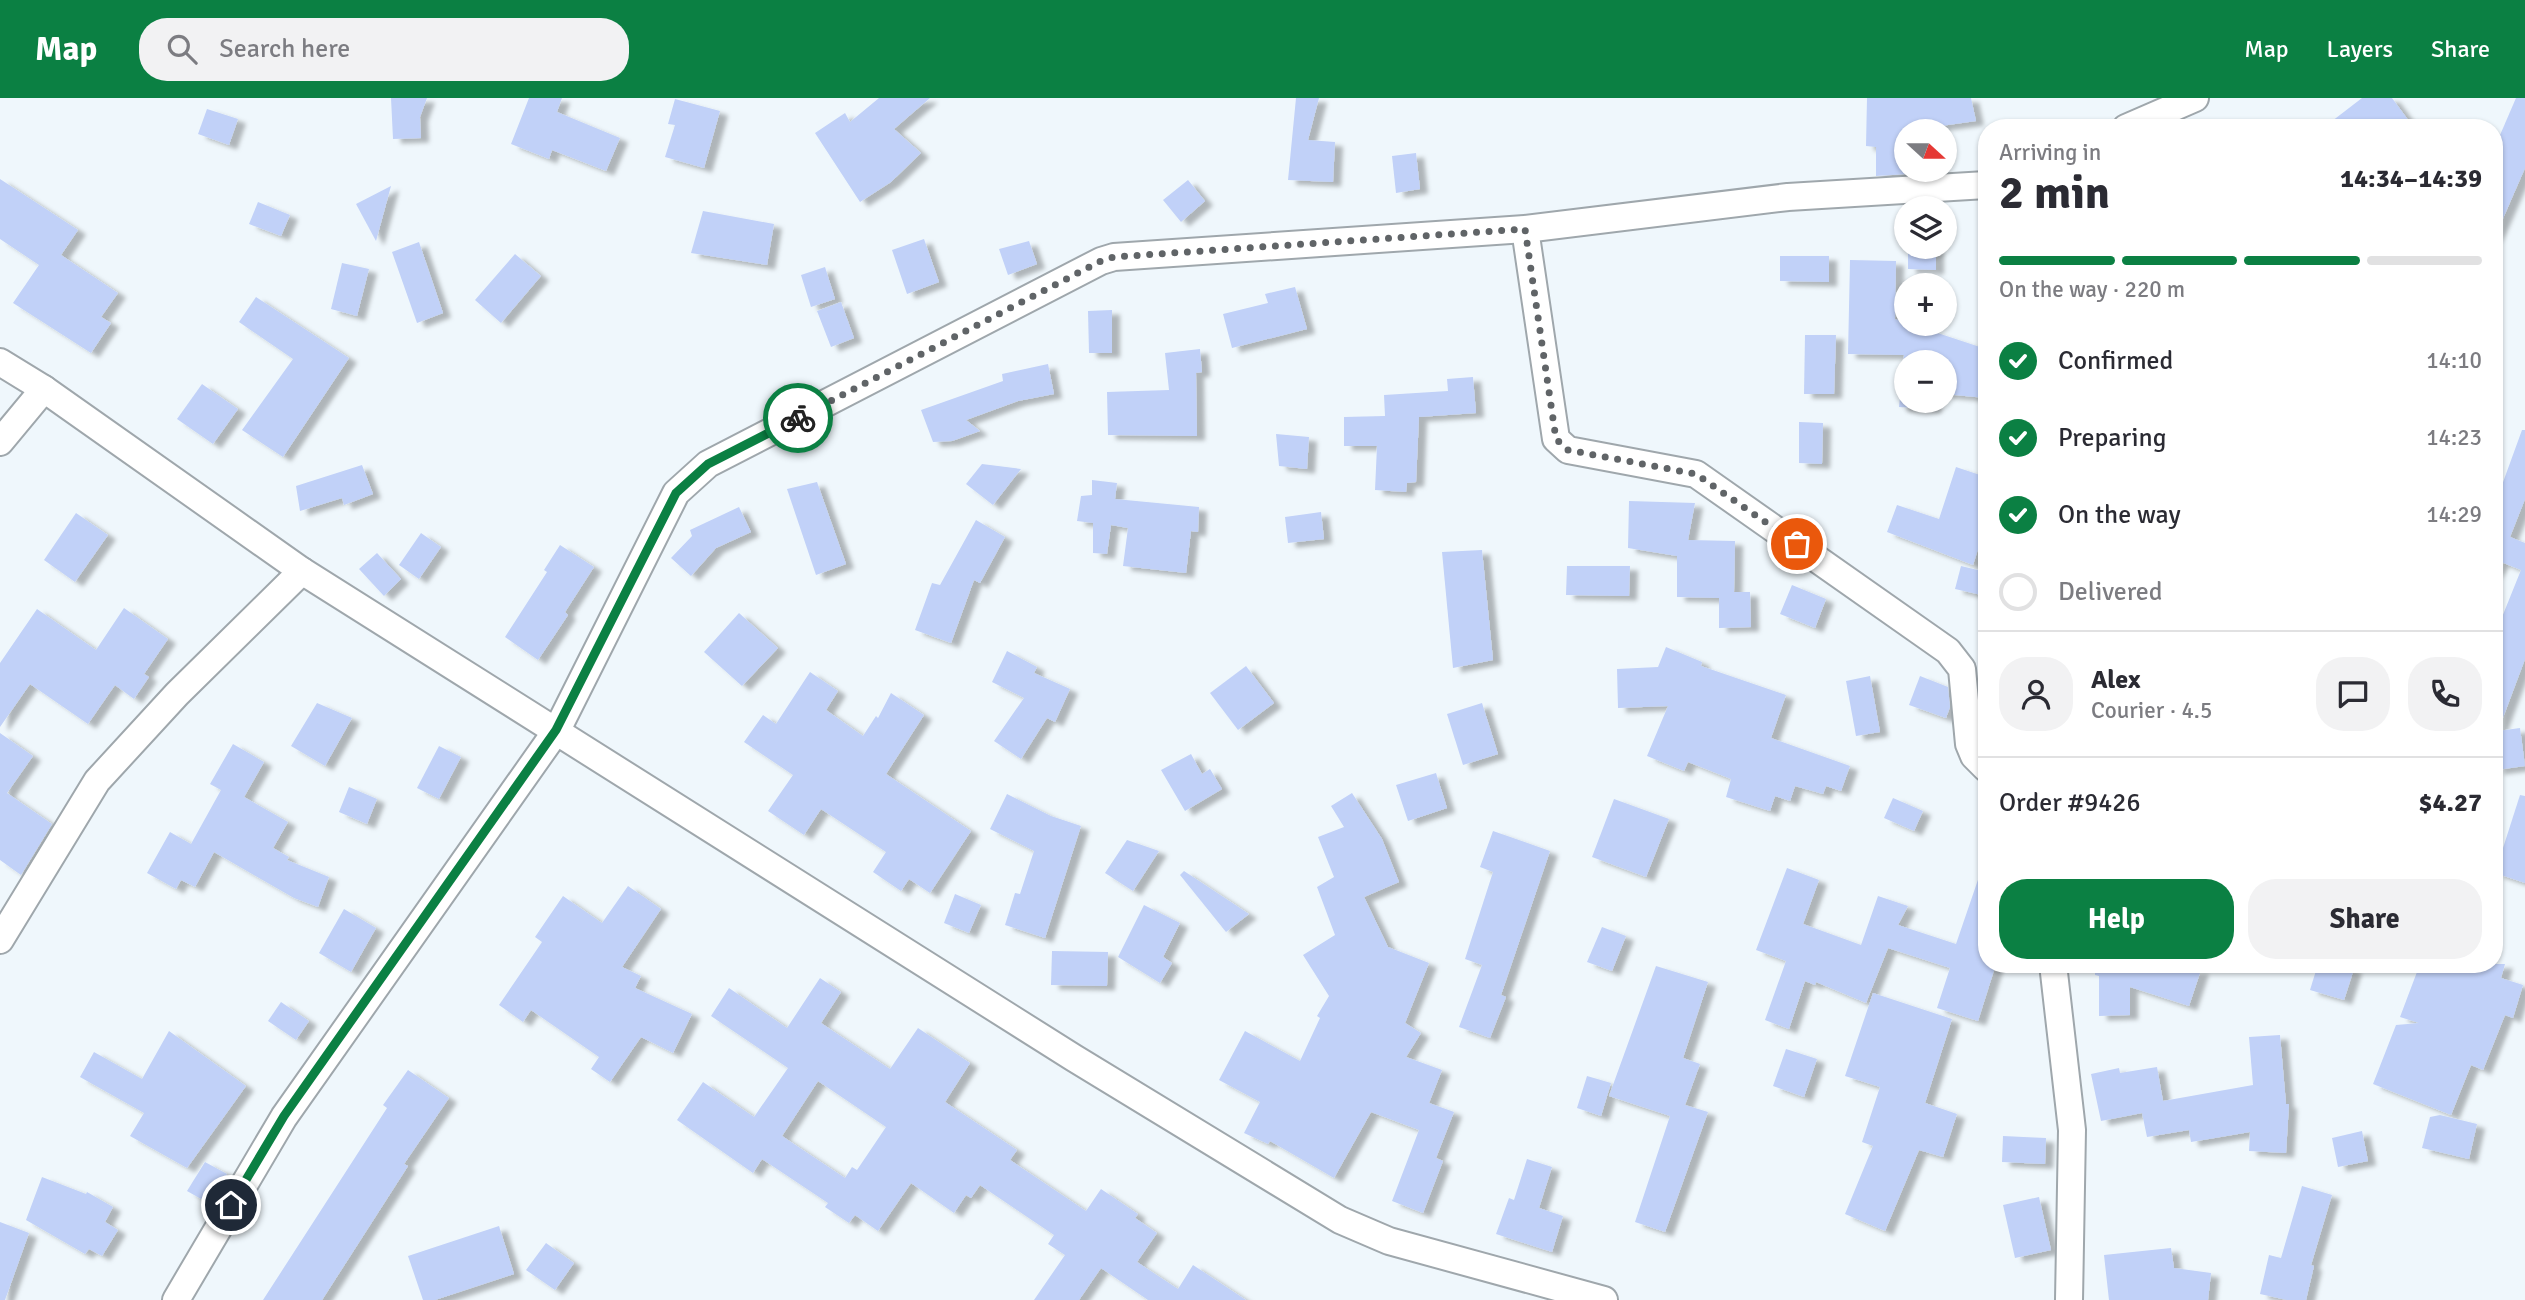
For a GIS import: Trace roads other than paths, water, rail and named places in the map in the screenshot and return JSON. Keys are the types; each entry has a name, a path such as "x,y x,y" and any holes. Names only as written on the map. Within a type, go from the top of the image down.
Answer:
{"street":[{"path":"2147,119 2195,98"},
{"path":"176,1300 284,1116 556,730 676,493 708,464 1101,261 1137,254 1525,229 1788,197 1978,185"},
{"path":"1525,229 1556,439 1560,446 1568,450 1696,474 1948,651 1962,669 1969,744 1978,760"},
{"path":"0,362 44,389 302,570 1062,1051 1340,1220 1389,1241 1604,1300"},
{"path":"0,442 44,389"},
{"path":"0,940 97,781 177,694 302,570"},
{"path":"2054,973 2073,1130 2069,1300"}]}
